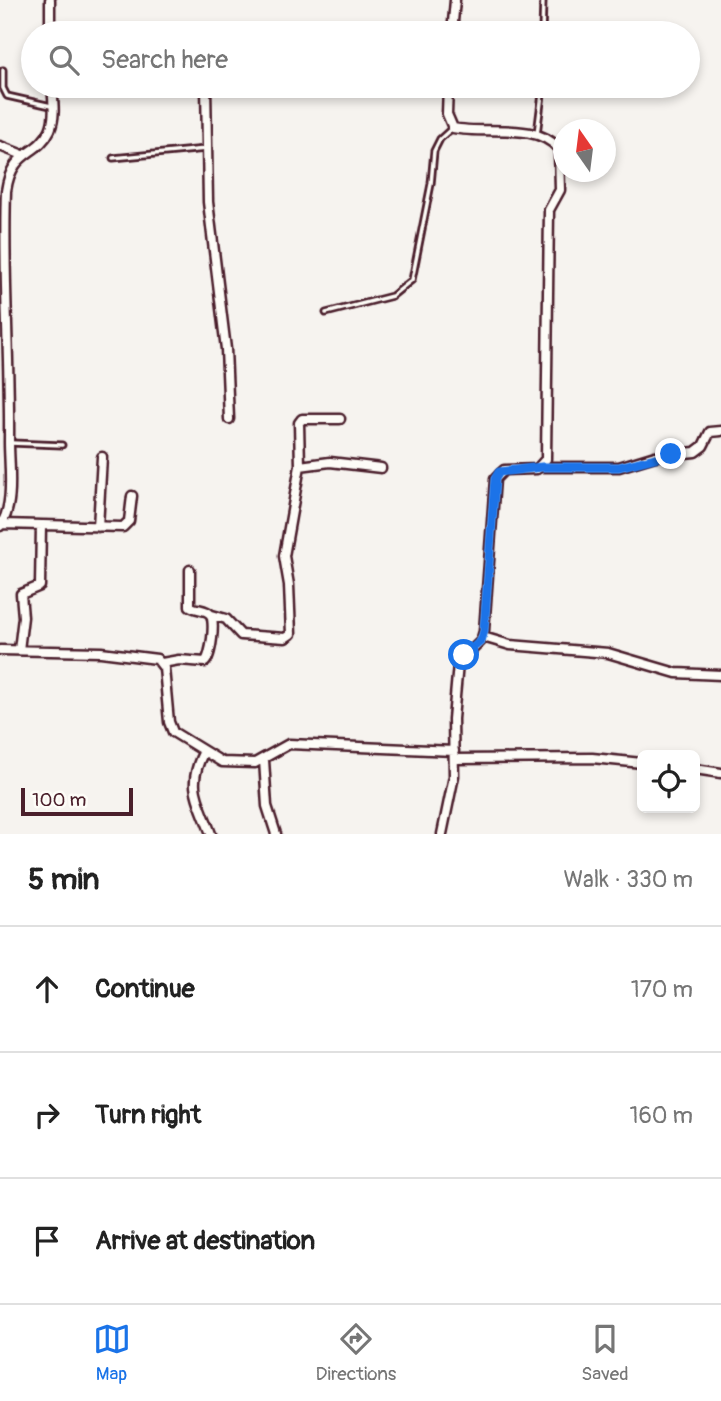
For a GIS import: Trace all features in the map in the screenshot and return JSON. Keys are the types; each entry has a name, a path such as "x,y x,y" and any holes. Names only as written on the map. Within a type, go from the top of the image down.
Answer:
{"street":[{"path":"50,0 50,21"},
{"path":"453,21 455,0"},
{"path":"53,98 51,128 11,170 6,191 9,443 8,493 1,525 98,527 127,524 132,496"},
{"path":"206,98 208,202 226,349 229,419"},
{"path":"448,98 447,114 453,128 537,136 559,149 561,186 549,210 547,453 542,467"},
{"path":"0,146 23,155"},
{"path":"0,372 10,372"},
{"path":"190,570 190,606 226,619 241,635 285,638 291,634 289,585 284,556 300,466 300,421 340,419"},
{"path":"442,834 453,787 458,664 483,637 495,479 504,470 619,467 655,456 695,452 703,446 710,432 721,430"},
{"path":"98,527 102,457"},
{"path":"300,466 330,462 381,468"},
{"path":"19,650 23,617 21,594 40,586 41,525"},
{"path":"0,650 129,654 151,657 162,663 208,661 212,615"},
{"path":"483,637 509,645 608,653 676,673 721,675"},
{"path":"162,663 170,728 203,753 234,764 264,760 289,744 454,755 592,758 637,762"},
{"path":"203,753 194,770 193,783 211,834"},
{"path":"264,760 267,806 276,834"},
{"path":"700,770 721,773"}],"lane":[{"path":"542,21 543,0"},
{"path":"3,70 7,96 53,106"},
{"path":"537,136 542,98"},
{"path":"326,313 393,296 412,280 431,184 434,151 440,139 453,128"},
{"path":"113,158 206,149"},
{"path":"9,443 62,445"}],"route":[{"path":"464,655 483,637 496,474 504,470 542,467 619,467 671,454"}]}
